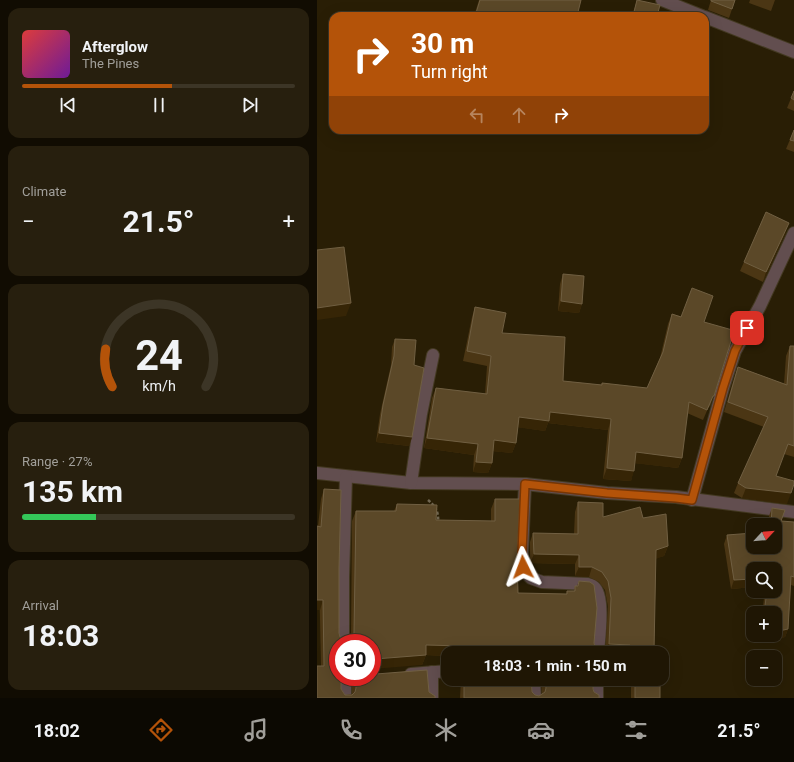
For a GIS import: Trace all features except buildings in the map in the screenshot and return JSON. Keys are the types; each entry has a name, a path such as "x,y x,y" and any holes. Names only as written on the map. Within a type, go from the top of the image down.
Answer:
{"street":[{"path":"663,0 692,12"},
{"path":"709,19 794,52"},
{"path":"692,500 723,388 735,351 760,306 794,233"},
{"path":"411,483 421,414 433,356"},
{"path":"317,474 411,483 525,484 607,493 676,498 794,512"},
{"path":"343,634 345,477"},
{"path":"525,484 522,552 523,567 526,574 531,578 542,582 588,584 594,587 599,595 600,608 598,646"},
{"path":"402,674 441,671"},
{"path":"432,672 432,698"},
{"path":"345,686 345,698"},
{"path":"534,686 535,698"},
{"path":"597,686 597,698"}],"path":[{"path":"411,483 417,491 432,504 439,514 438,529"}],"route":[{"path":"523,567 522,552 525,484 692,500 723,388 735,351 747,328"}]}
